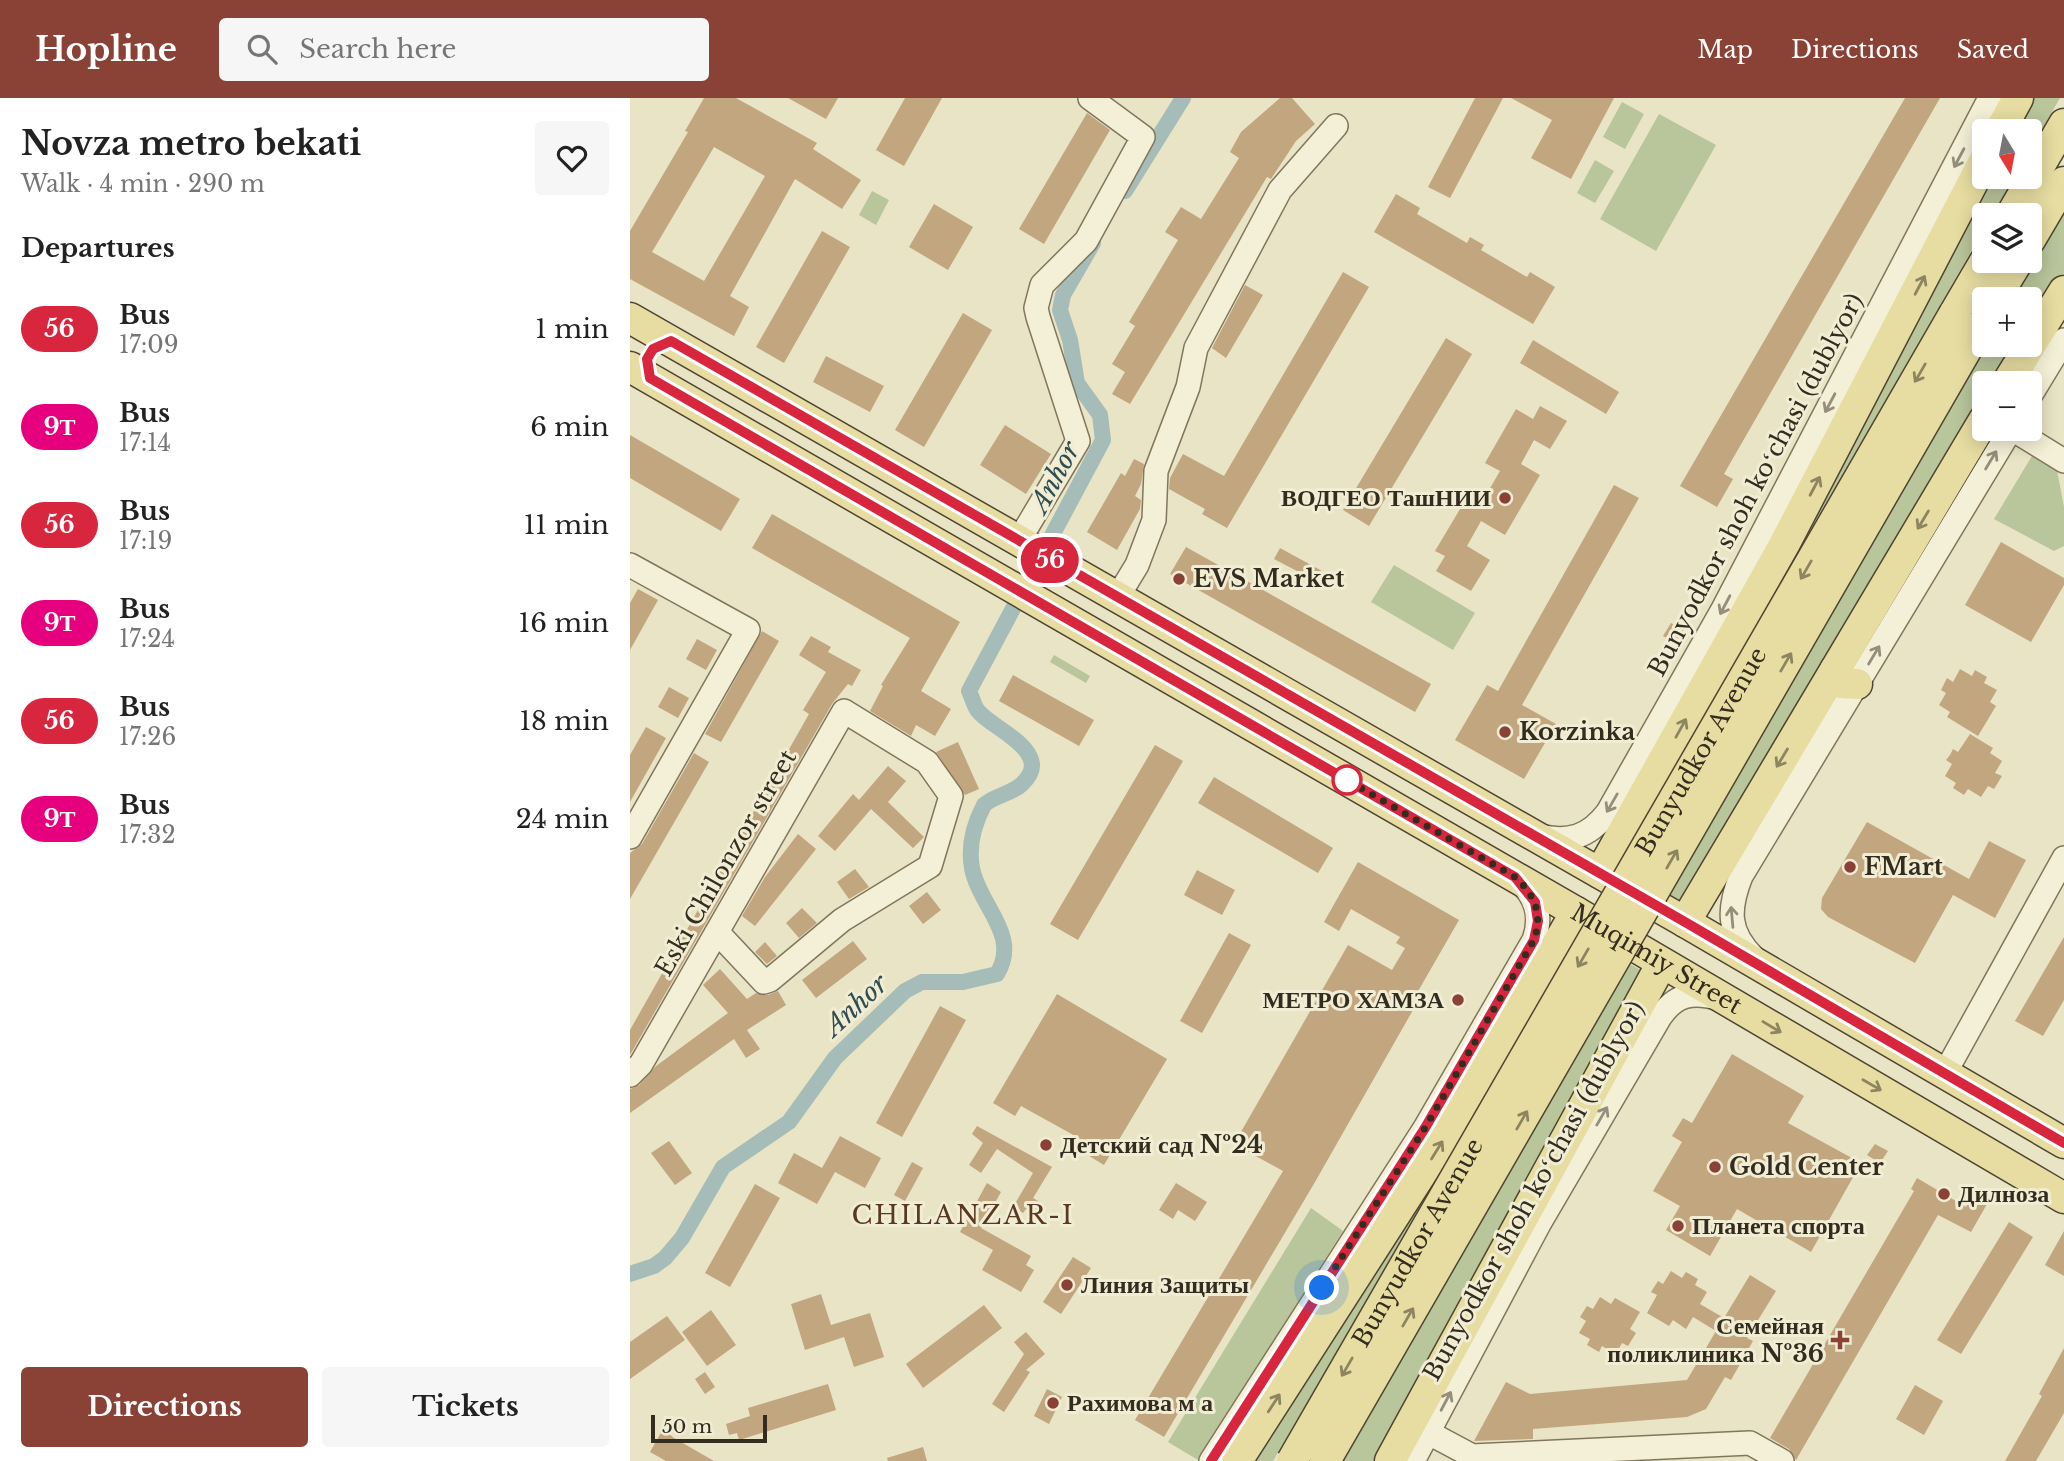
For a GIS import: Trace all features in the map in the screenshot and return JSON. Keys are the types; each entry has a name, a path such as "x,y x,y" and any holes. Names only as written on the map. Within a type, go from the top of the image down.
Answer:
{"main road":[{"path":"2007,119 2018,98"},
{"path":"2018,203 2064,124"},
{"path":"2042,220 2064,182"},
{"path":"1600,873 1784,545 1972,184"},
{"path":"2014,371 2064,291"},
{"name":"Muqimiy Street","path":"630,318 1600,873 2064,1143"},
{"name":"Bunyudkor Avenue","path":"1292,1461 1972,321"},
{"name":"Bunyudkor Avenue","path":"1325,1461 1972,321"},
{"path":"640,373 649,354 659,345 671,341"},
{"name":"Muqimiy Street","path":"640,373 1576,912 2064,1198"},
{"path":"1685,922 1846,677 1973,441"},
{"path":"1237,1461 1405,1180 1576,912"},
{"path":"1390,1461 1662,962"},
{"path":"1964,1139 1962,1126 1966,1114 1976,1104 1989,1099"}],"street":[{"path":"1022,544 1078,441 1038,317 1037,308 1042,285 1086,241 1143,136 1090,98"},
{"name":"Bunyodkor shoh koʻchasi (dublyor)","path":"1526,831 1551,839 1574,839 1593,829 1608,812 1722,611 1990,98"},
{"path":"1117,598 1137,565 1154,520 1156,471 1188,387 1196,348 1280,190 1336,126"},
{"path":"2042,376 2064,340"},
{"path":"1769,971 1745,949 1735,935 1730,914 1741,876 1846,677 2003,441"},
{"path":"2031,441 2064,461"},
{"path":"630,837 748,630 632,572"},
{"name":"Eski Chilonzor street","path":"630,1075 641,1064 717,932 844,712 927,761 951,796 930,866 842,920 764,982 717,932"},
{"path":"1945,1073 2064,858"},
{"path":"1211,1461 1405,1180 1534,940 1538,921 1535,902 1515,877"},
{"name":"Bunyodkor shoh koʻchasi (dublyor)","path":"1413,1461 1539,1224 1660,1017 1676,999 1688,995 1704,995 1731,1003"},
{"path":"1429,1433 1472,1456 1750,1443 1782,1461"}],"green space":[{"path":"2028,98 2060,98 2042,129 2042,119 2017,119"},
{"path":"1622,102 1644,114 1625,149 1603,137"},
{"path":"1659,114 1716,145 1656,251 1600,219"},
{"path":"1595,160 1614,171 1595,203 1577,193"},
{"path":"1981,189 2008,189 1999,203 1973,203"},
{"path":"872,191 889,200 876,225 859,215"},
{"path":"1972,205 1972,250 1616,869"},
{"path":"2064,212 2064,273 2042,309 2042,287 2020,287 2028,273 2042,273 2042,250"},
{"path":"1980,357 2013,357 2004,371 1972,371 1972,424 1680,902 1664,898"},
{"path":"2032,456 2056,465 2064,507 2064,546 2054,551 1994,519"},
{"path":"1394,565 1475,613 1453,650 1371,602"},
{"path":"1054,655 1090,676 1086,683 1050,662"},
{"path":"1580,937 1273,1461 1247,1461"},
{"path":"1628,963 1646,973 1373,1461 1343,1461"},
{"path":"1311,1208 1343,1231 1198,1460 1168,1442"}],"building":[{"path":"704,98 736,98 817,143 813,149 861,180 842,209 795,179 730,296 749,307 734,336 630,279 630,231 688,132 685,131","holes":["714,147 765,176 704,281 652,252"]},
{"path":"788,98 838,98 826,119"},
{"path":"905,98 942,98 904,166 876,150"},
{"path":"1280,98 1292,98 1315,124 1296,141 1271,179 1267,177 1130,404 1112,394 1125,372 1112,364 1135,326 1129,322 1178,240 1165,232 1181,207 1201,219 1239,158 1230,152 1241,132"},
{"path":"1475,98 1503,98 1450,198 1428,187"},
{"path":"1511,98 1614,98 1571,179 1531,158 1552,120"},
{"path":"1905,98 1940,98 1724,474 1733,479 1717,507 1680,486"},
{"path":"1087,113 1110,130 1044,244 1019,229"},
{"path":"1396,194 1420,208 1417,214 1467,243 1470,237 1484,245 1481,250 1527,277 1530,272 1555,287 1533,324 1374,232"},
{"path":"934,204 973,227 948,270 909,247"},
{"path":"822,231 850,247 784,363 756,347"},
{"path":"1343,272 1369,287 1227,528 1202,514 1205,509 1169,489 1170,478 1183,454 1224,476"},
{"path":"1245,285 1263,295 1226,358 1212,348"},
{"path":"963,313 992,330 924,447 895,430"},
{"path":"1446,338 1472,354 1369,526 1343,510"},
{"path":"1533,340 1619,392 1606,414 1520,363"},
{"path":"826,356 884,386 870,412 813,382"},
{"name":"ВОДГЕО ТашНИИ","path":"1540,406 1567,421 1550,449 1534,440 1521,464 1540,475 1505,535 1481,521 1467,546 1490,560 1471,591 1436,571 1445,556 1435,551 1469,494 1482,502 1500,471 1485,463 1516,409 1533,419"},
{"path":"1005,425 1051,454 1026,494 980,465"},
{"path":"630,435 740,499 721,531 630,478"},
{"path":"1134,459 1144,464 1141,484 1135,496 1141,500 1140,509 1117,550 1087,532 1121,473 1125,476"},
{"path":"1614,485 1639,498 1522,705 1556,724 1524,779 1455,740 1487,685 1498,691"},
{"path":"772,514 960,622 921,691 951,709 935,736 916,725 911,736 870,711 883,686 881,685 910,638 752,548"},
{"path":"2001,542 2064,578 2064,585 2031,642 1965,605"},
{"path":"1186,547 1431,684 1415,712 1170,574"},
{"path":"1280,548 1322,571 1316,581 1274,559"},
{"path":"638,589 658,600 630,650 630,603"},
{"path":"1671,623 1684,630 1676,643 1663,636"},
{"path":"762,631 779,641 721,742 705,734"},
{"path":"811,636 831,647 828,652 861,670 852,686 848,684 832,704 630,1055 630,1030 809,714 803,710 826,672 799,655"},
{"path":"697,639 717,650 706,670 686,659"},
{"path":"1960,669 1972,676 1975,670 1987,677 1984,683 1997,690 1990,702 1996,706 1978,736 1947,717 1950,712 1939,705 1946,693 1941,690 1947,678 1953,682"},
{"path":"1013,675 1094,720 1079,746 999,701"},
{"path":"669,687 689,698 678,718 658,707"},
{"path":"646,727 666,738 630,802 630,755"},
{"path":"1970,734 1993,748 1990,753 2002,761 1995,773 2002,776 1994,789 1988,786 1981,797 1968,789 1964,795 1953,788 1956,783 1945,776 1952,764 1946,760 1953,749 1958,752"},
{"path":"958,742 979,789 965,795 936,752"},
{"path":"1155,745 1183,761 1078,940 1050,924"},
{"path":"694,753 709,762 630,899 630,853 642,844"},
{"path":"888,766 906,781 888,802 924,837 913,848 871,809 835,851 818,836 853,794 859,800"},
{"path":"1214,777 1333,848 1318,873 1198,803"},
{"path":"1867,822 1969,879 1989,841 2026,860 1995,918 1953,895 1915,963 1828,917 1821,909 1822,898"},
{"path":"798,834 816,849 755,926 742,916 765,877"},
{"path":"1358,862 1459,920 1413,1000 1417,1003 1315,1182 1164,1437 1135,1420 1283,1171 1234,1144 1348,945 1392,970 1405,948 1396,943 1400,937 1351,909 1339,931 1324,922"},
{"path":"855,869 869,887 849,899 837,882"},
{"path":"1197,870 1235,890 1222,915 1184,895"},
{"path":"927,892 941,910 923,924 909,906"},
{"path":"802,908 817,923 799,938 786,923"},
{"path":"1229,933 1251,945 1202,1033 1180,1021"},
{"path":"2064,937 2064,1000 2043,1036 2015,1021"},
{"path":"853,941 867,959 816,998 802,980"},
{"path":"765,942 777,956 767,964 755,952"},
{"path":"720,969 747,999 756,993 768,995 778,991 786,1005 747,1030 760,1049 746,1058 734,1039 630,1113 630,1089 639,1085 656,1066 728,1013 703,985"},
{"path":"1057,994 1167,1059 1104,1165 1081,1151 1086,1142 1021,1106 1015,1116 993,1103"},
{"path":"940,1006 966,1020 902,1137 876,1123"},
{"name":"Gold Center","path":"1732,1054 1804,1096 1788,1123 1861,1163 1811,1252 1737,1209 1710,1256 1666,1230 1680,1206 1653,1191 1682,1142 1672,1136 1683,1118 1692,1123"},
{"path":"977,1126 1052,1167 1033,1198 1045,1205 1037,1217 1026,1209 1023,1213 1013,1207 1033,1173 997,1149 981,1173 969,1165 983,1143 972,1134"},
{"path":"840,1136 881,1158 865,1188 835,1172 817,1204 778,1183 794,1153 822,1168"},
{"path":"669,1141 692,1173 675,1185 651,1153"},
{"path":"1875,1144 1888,1151 1880,1163 1867,1155"},
{"path":"912,1162 923,1168 905,1201 894,1195"},
{"path":"1917,1178 1966,1207 1972,1196 1987,1204 1971,1232 1938,1215 1796,1460 1789,1449 1770,1438 1914,1191 1911,1189"},
{"path":"987,1183 1001,1192 981,1228 1031,1256 1026,1265 1034,1270 1021,1292 982,1270 993,1250 960,1232"},
{"path":"1176,1183 1207,1202 1195,1221 1178,1210 1173,1219 1159,1210"},
{"path":"755,1184 780,1198 730,1287 705,1273"},
{"path":"2009,1222 2033,1237 1961,1354 1937,1340"},
{"path":"2064,1231 2064,1276 2045,1265"},
{"name":"Линия Защиты","path":"1073,1257 1091,1268 1061,1314 1043,1302"},
{"path":"1671,1271 1682,1278 1686,1272 1698,1279 1695,1285 1707,1292 1700,1304 1724,1318 1750,1275 1776,1291 1747,1338 1753,1341 1731,1380 1725,1377 1706,1409 1687,1417 1533,1429 1533,1439 1474,1441 1506,1382 1530,1394 1687,1380 1716,1331 1693,1317 1686,1329 1673,1320 1669,1326 1647,1313 1657,1295 1651,1292 1658,1281 1663,1284"},
{"path":"821,1294 831,1325 870,1313 884,1357 854,1367 844,1337 805,1350 791,1304"},
{"path":"1600,1297 1611,1304 1615,1298 1640,1312 1630,1329 1636,1333 1628,1346 1622,1343 1616,1354 1602,1346 1599,1352 1587,1345 1590,1339 1579,1333 1586,1321 1580,1317 1587,1306 1593,1309"},
{"path":"984,1305 1002,1328 923,1388 906,1364"},
{"path":"711,1310 736,1345 707,1366 682,1332"},
{"path":"667,1316 685,1340 630,1379 630,1342"},
{"path":"1026,1332 1045,1354 1026,1370 1030,1372 1004,1412 992,1404 1024,1354 1014,1342"},
{"path":"2064,1348 2064,1413 2036,1461 2005,1461 2042,1396 2039,1394"},
{"path":"705,1372 715,1387 705,1394 695,1379"},
{"path":"828,1384 836,1410 739,1440 737,1433 729,1435 726,1424 750,1416 748,1408"},
{"path":"1915,1385 1943,1401 1924,1435 1896,1419"},
{"path":"1047,1389 1062,1397 1049,1424 1034,1416"},
{"path":"663,1429 714,1461 666,1461 650,1452"},
{"path":"923,1447 927,1461 888,1461 887,1458"}],"waterway":[{"name":"Anhor","path":"1125,191 1183,98"},
{"name":"Anhor","path":"630,1274 654,1266 665,1258 682,1238 723,1167 789,1122 835,1058 905,991 922,982 963,982 997,974 1003,960 1004,946 996,921 976,882 972,868 971,843 984,805 1022,784 1030,772 1031,762 1018,742 978,711 969,691 1103,440 1100,415 1077,383 1070,340 1060,310 1063,295 1093,243"}],"bus line":[{"name":"56","path":"1211,1461 1425,1128 1510,982 1536,936 1538,911 1535,902 1528,889 1515,877 650,378 647,359 659,345 671,341 1685,922 2064,1143"}],"place":[{"name":"ВОДГЕО ТашНИИ","path":"1505,498"},
{"name":"EVS Market","path":"1179,579"},
{"name":"Korzinka","path":"1505,732"},
{"name":"FMart","path":"1850,867"},
{"name":"МЕТРО ХАМЗА","path":"1458,1000"},
{"name":"Детский сад №24","path":"1046,1145"},
{"name":"Gold Center","path":"1715,1167"},
{"name":"Дилноза","path":"1944,1194"},
{"name":"Планета спорта","path":"1678,1226"},
{"name":"Линия Защиты","path":"1067,1285"},
{"name":"Семейная поликлиника №36","path":"1840,1340"},
{"name":"Рахимова м а","path":"1053,1403"}],"district":[{"name":"CHILANZAR-I","path":"963,1215"}],"route":[{"path":"1322,1288 1425,1128 1534,940 1538,921 1533,897 1515,877 1347,780"}]}
